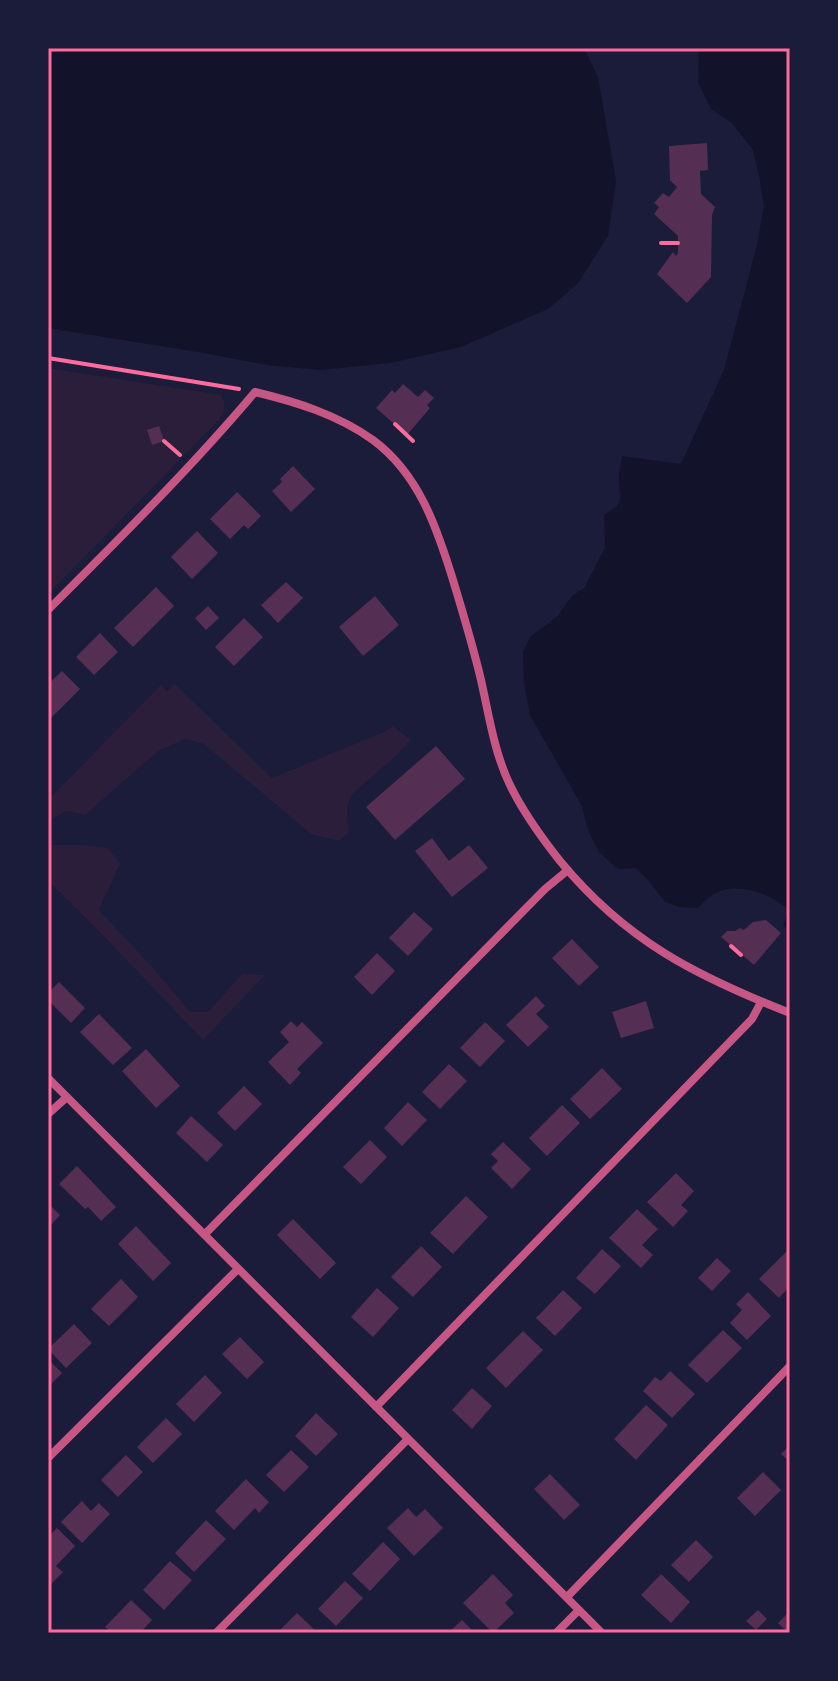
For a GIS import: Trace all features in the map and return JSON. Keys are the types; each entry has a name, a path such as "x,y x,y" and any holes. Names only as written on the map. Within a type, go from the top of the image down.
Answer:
{"street":[{"path":"48,610 190,465 255,392 308,406 353,427 386,452 411,481 428,510 470,637 492,729 510,786 537,830 568,870 608,912 645,942 694,971 790,1013"},
{"path":"205,1234 545,889 568,870"},
{"path":"376,1407 752,1019 761,1002"},
{"path":"48,1078 602,1633"},
{"path":"48,1114 67,1097"},
{"path":"48,1458 238,1269"},
{"path":"567,1597 790,1366"},
{"path":"216,1633 408,1439"},
{"path":"556,1633 579,1610"}],"path":[{"path":"661,243 678,243"},
{"path":"48,358 236,388"},
{"path":"395,424 413,441"},
{"path":"164,441 190,465"},
{"path":"731,946 741,955"}],"shaded area":[{"path":"48,48 584,48 598,77 616,181 608,236 578,283 548,309 461,347 390,363 321,370 267,365 48,328"},
{"path":"699,48 790,48 790,930 783,926 789,911 763,894 731,889 712,895 698,908 680,907 665,902 636,868 618,869 599,852 588,830 582,806 530,715 524,683 523,652 531,636 558,616 572,596 584,588 605,548 604,515 619,502 622,456 681,464 724,370 757,245 764,206 753,150 732,123 711,109 698,82"},
{"path":"48,368 221,395 224,405 219,420 48,594"},
{"path":"175,684 272,778 393,726 411,740 351,795 347,808 349,832 339,841 311,834 204,744 185,739 158,751 85,815 66,811 48,822 48,800 161,685 167,691"},
{"path":"48,842 52,845 108,848 120,864 99,910 190,1012 208,1012 242,974 265,975 203,1040 48,881"}],"building":[{"path":"707,143 708,170 700,171 701,194 715,207 712,215 711,277 687,303 657,274 673,252 676,256 678,253 678,236 654,214 659,207 654,203 663,193 669,197 677,187 670,180 669,146"},
{"path":"403,384 418,397 425,390 434,398 427,405 430,408 407,435 376,408 392,390 395,393"},
{"path":"159,426 164,441 152,445 147,430"},
{"path":"293,466 315,489 291,512 272,491"},
{"path":"237,492 261,516 248,529 244,525 230,539 210,519"},
{"path":"197,531 218,553 192,579 171,557"},
{"path":"286,582 303,598 278,623 261,605"},
{"path":"156,587 174,606 133,647 114,628"},
{"path":"375,596 399,625 363,656 339,627"},
{"path":"208,606 219,618 206,630 195,618"},
{"path":"244,618 263,637 234,666 215,647"},
{"path":"100,633 118,652 94,675 76,657"},
{"path":"62,671 80,689 48,721 48,684"},
{"path":"436,746 465,779 395,840 366,807"},
{"path":"432,838 449,861 469,845 488,868 452,897 415,851"},
{"path":"414,912 433,929 408,956 389,938"},
{"path":"766,920 781,933 754,965 721,937 727,931 744,930 753,922"},
{"path":"572,939 599,967 579,986 552,958"},
{"path":"377,953 395,971 372,995 354,977"},
{"path":"59,982 85,1008 71,1023 48,1000 48,993"},
{"path":"536,996 545,1006 536,1014 549,1027 528,1047 506,1025"},
{"path":"646,1001 654,1028 621,1038 612,1012"},
{"path":"99,1014 132,1048 113,1065 80,1032"},
{"path":"291,1021 297,1027 302,1022 323,1043 297,1069 301,1073 290,1085 268,1062 289,1042 280,1032"},
{"path":"485,1022 505,1041 480,1067 460,1048"},
{"path":"146,1049 180,1086 156,1108 122,1071"},
{"path":"449,1064 467,1081 440,1109 422,1092"},
{"path":"602,1068 622,1089 590,1119 570,1099"},
{"path":"244,1086 262,1104 235,1131 217,1113"},
{"path":"408,1102 427,1120 402,1146 384,1128"},
{"path":"562,1105 580,1123 547,1156 529,1138"},
{"path":"191,1116 223,1145 207,1162 176,1133"},
{"path":"370,1140 387,1157 361,1184 343,1167"},
{"path":"503,1142 531,1169 512,1189 491,1168 498,1161 491,1154"},
{"path":"77,1166 116,1207 101,1221 59,1184"},
{"path":"676,1173 694,1191 681,1205 688,1211 673,1227 647,1202"},
{"path":"466,1196 488,1217 453,1254 430,1233"},
{"path":"48,1203 60,1215 48,1228"},
{"path":"637,1209 658,1229 642,1245 653,1255 641,1268 609,1238"},
{"path":"293,1219 336,1263 320,1279 277,1235"},
{"path":"136,1226 171,1263 153,1281 118,1244"},
{"path":"421,1246 442,1267 413,1297 391,1277"},
{"path":"602,1249 621,1266 595,1294 576,1278"},
{"path":"787,1251 790,1253 790,1286 779,1298 759,1279"},
{"path":"717,1258 731,1271 712,1291 698,1278"},
{"path":"121,1279 138,1297 109,1326 91,1309"},
{"path":"377,1288 399,1308 373,1337 351,1317"},
{"path":"563,1290 582,1308 555,1336 536,1318"},
{"path":"748,1292 771,1316 747,1340 730,1323 742,1310 736,1304"},
{"path":"74,1324 92,1343 66,1368 48,1349"},
{"path":"723,1330 742,1348 707,1383 688,1365"},
{"path":"523,1331 543,1350 506,1388 486,1368"},
{"path":"240,1337 264,1362 247,1379 222,1354"},
{"path":"48,1359 62,1373 48,1387"},
{"path":"670,1371 695,1394 672,1418 643,1391 655,1377 661,1381"},
{"path":"205,1375 222,1393 194,1422 176,1404"},
{"path":"472,1388 492,1406 472,1429 452,1410"},
{"path":"646,1405 668,1425 636,1460 614,1439"},
{"path":"316,1413 338,1434 316,1456 295,1436"},
{"path":"166,1418 182,1434 153,1463 137,1447"},
{"path":"790,1445 790,1462 781,1454"},
{"path":"291,1450 309,1467 284,1492 266,1475"},
{"path":"126,1455 143,1472 118,1497 101,1480"},
{"path":"763,1472 781,1490 755,1516 737,1498"},
{"path":"550,1474 580,1505 564,1520 534,1489"},
{"path":"246,1479 269,1502 259,1513 255,1508 234,1530 215,1511"},
{"path":"82,1501 91,1511 99,1503 110,1514 82,1543 61,1522"},
{"path":"408,1508 416,1517 425,1509 443,1528 414,1556 387,1528"},
{"path":"206,1520 226,1539 194,1572 175,1553"},
{"path":"57,1528 75,1546 56,1566 63,1572 51,1584 48,1580 48,1537"},
{"path":"696,1540 713,1557 689,1582 671,1565"},
{"path":"383,1542 400,1559 370,1591 352,1574"},
{"path":"170,1561 192,1580 164,1610 143,1590"},
{"path":"493,1574 513,1595 505,1603 514,1613 493,1633 463,1603"},
{"path":"661,1574 690,1602 671,1623 641,1595"},
{"path":"345,1581 363,1598 336,1626 318,1609"},
{"path":"131,1600 152,1620 140,1633 112,1633 105,1627"},
{"path":"758,1610 767,1619 756,1630 746,1621"},
{"path":"790,1611 790,1633 788,1633 778,1623"},
{"path":"297,1613 318,1633 277,1633"},
{"path":"462,1620 475,1633 448,1633"}]}
